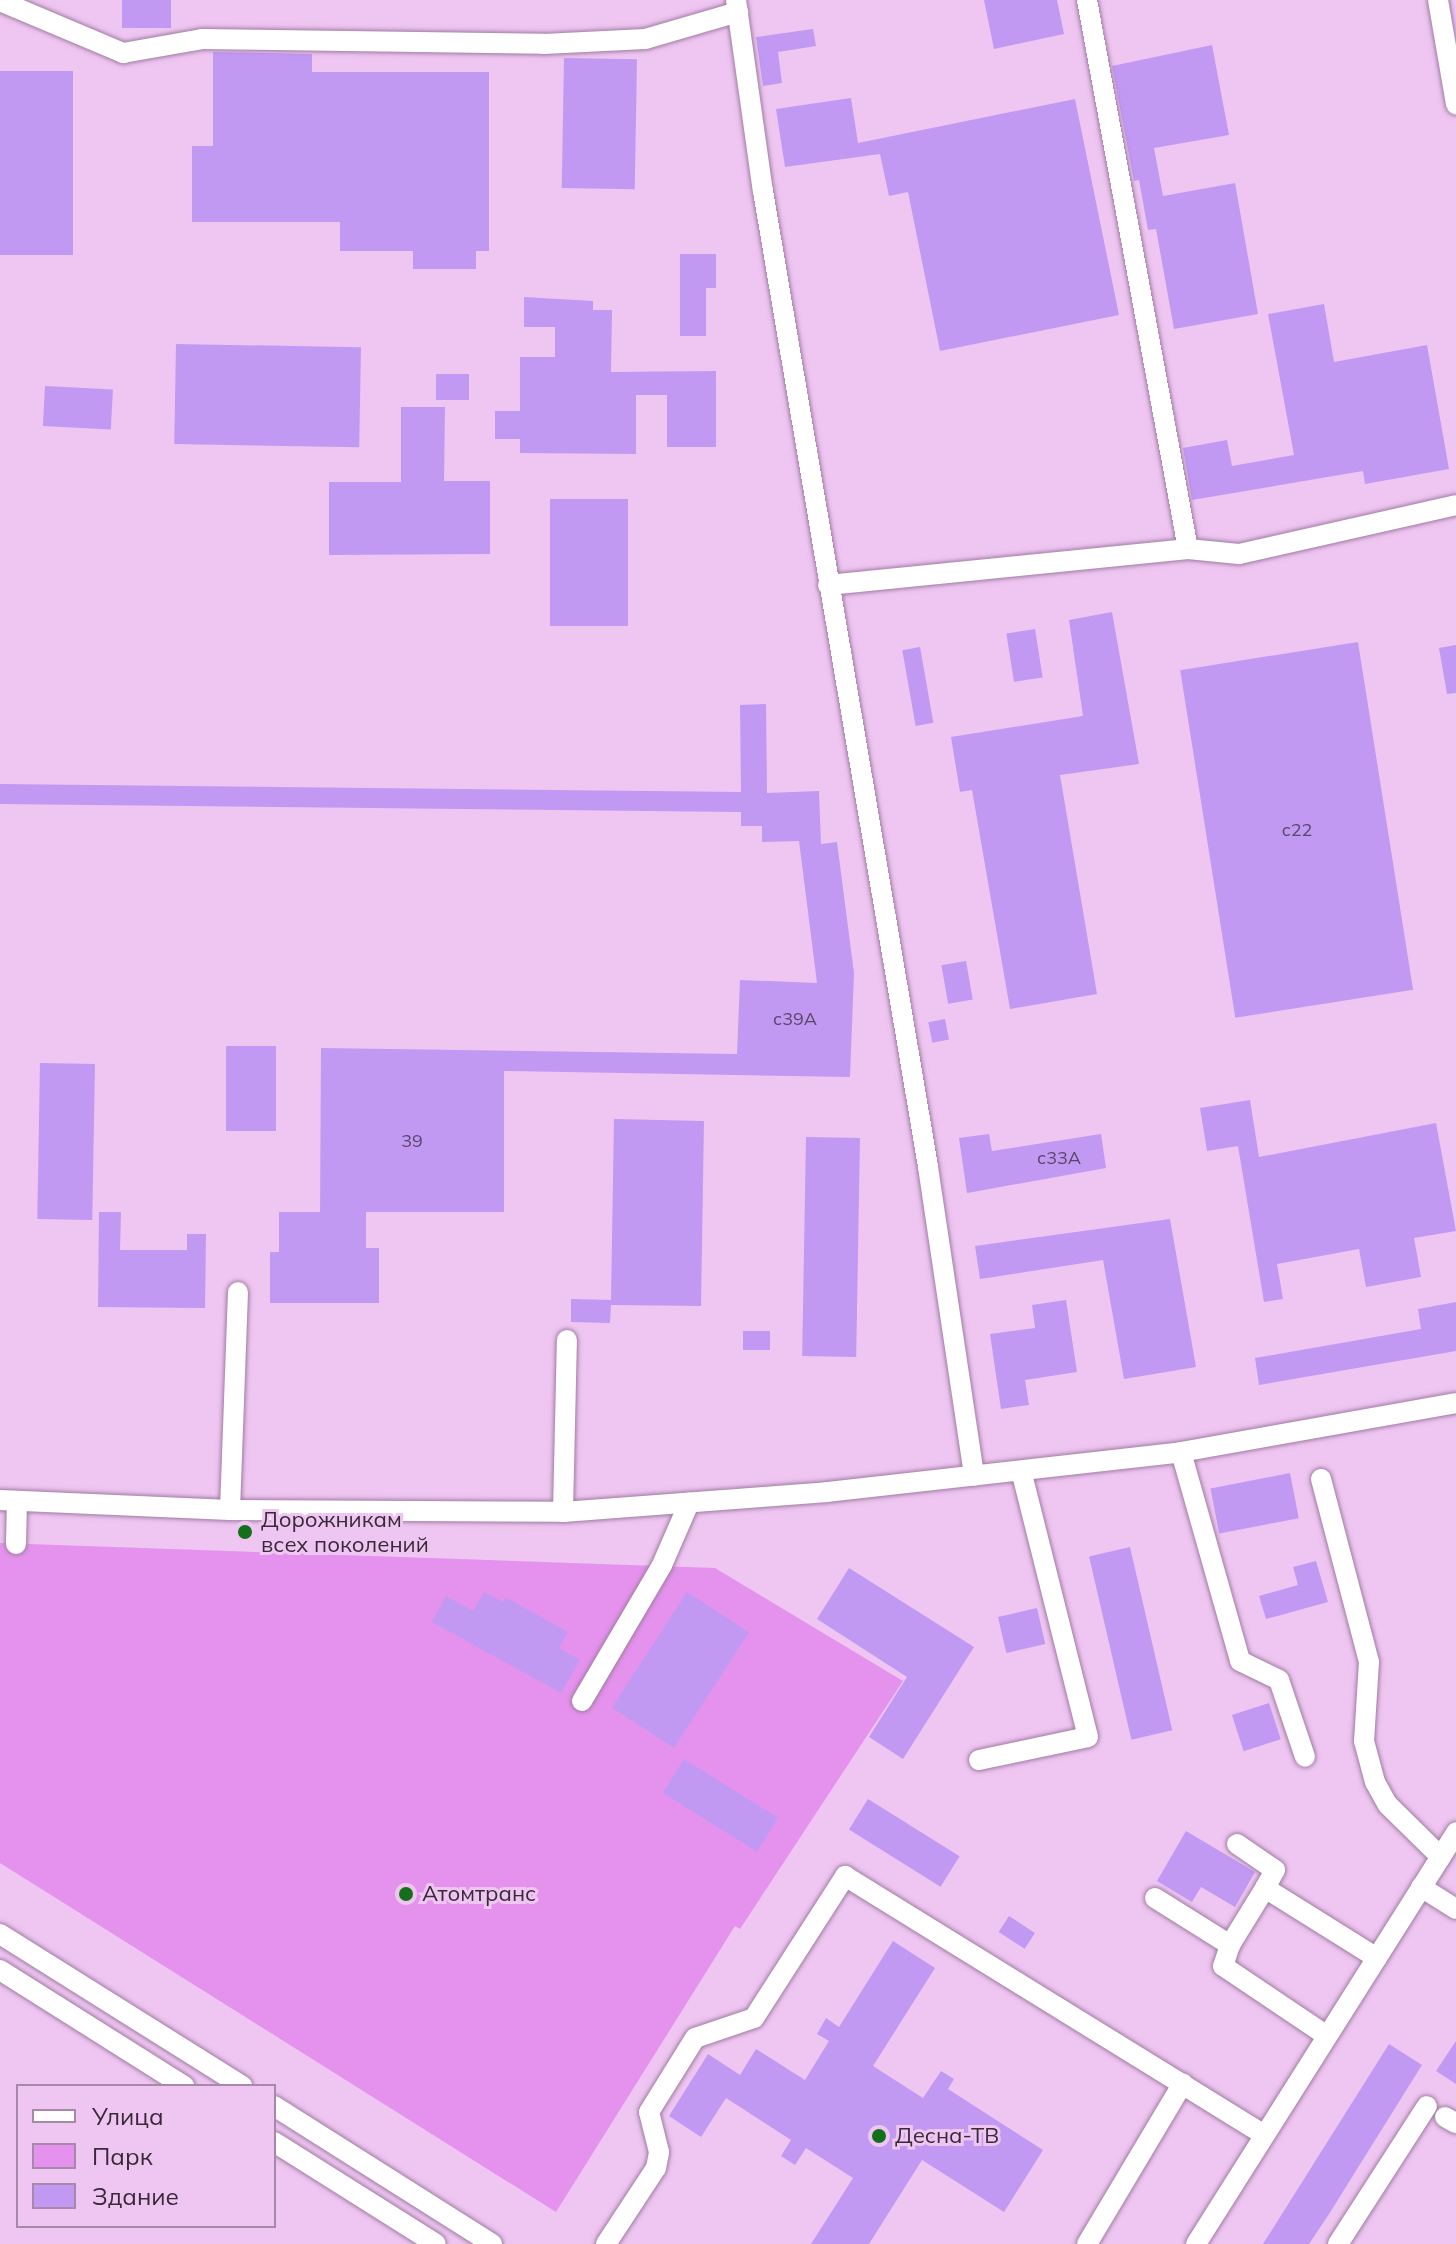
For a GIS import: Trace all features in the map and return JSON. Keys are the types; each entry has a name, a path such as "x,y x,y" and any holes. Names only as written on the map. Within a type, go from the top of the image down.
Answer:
{"street":[{"path":"1087,0 1188,549"},
{"path":"1438,0 1456,104"},
{"path":"0,1 123,53 202,39 544,44 645,39 737,6 828,585 928,1167 974,1476"},
{"path":"828,585 1188,549 1239,554 1456,505"},
{"path":"230,1510 238,1292"},
{"path":"563,1512 567,1340"},
{"path":"16,1544 8,1500 230,1510 563,1512 974,1476 1181,1452 1456,1403"},
{"path":"1181,1452 1240,1661 1279,1680 1305,1757"},
{"path":"979,1760 1088,1737 1021,1471"},
{"path":"1321,1479 1369,1662 1364,1741 1375,1782 1388,1805 1441,1857"},
{"path":"582,1701 662,1565 689,1503"},
{"path":"1205,2241 1265,2135 1456,1832"},
{"path":"1237,1844 1275,1870 1230,1945 1223,1966 1327,2036"},
{"path":"606,2244 656,2168 659,2152 649,2112 695,2038 754,2018 845,1876 855,1878 1265,2135"},
{"path":"1421,1887 1456,1909"},
{"path":"1265,1888 1377,1958"},
{"path":"1155,1898 1230,1945"},
{"path":"0,1934 239,2084"},
{"path":"0,1970 181,2084"},
{"path":"91,2028 108,2002"},
{"path":"1087,2244 1183,2083"},
{"path":"1338,2244 1427,2106"},
{"path":"276,2107 492,2244"},
{"path":"276,2143 436,2244"}],"green space":[{"name":"Атомтранс","path":"0,1543 715,1568 903,1681 740,1929 735,1926 556,2212 0,1863"}],"building":[{"path":"122,0 171,0 171,28 122,28"},
{"path":"984,0 1057,0 1064,34 994,49"},
{"path":"813,29 816,46 778,52 782,83 763,86 756,37"},
{"path":"1212,45 1229,135 1154,148 1163,196 1235,183 1258,314 1174,329 1156,229 1148,230 1139,180 1134,181 1112,66"},
{"path":"213,52 312,54 312,72 489,72 489,251 476,251 476,269 413,269 413,251 340,251 340,222 192,222 192,146 213,146"},
{"path":"564,58 637,59 635,189 562,188"},
{"path":"0,71 73,71 73,255 0,255"},
{"path":"851,98 858,143 1075,99 1119,315 940,351 908,192 889,196 880,154 785,167 776,109"},
{"path":"680,254 716,254 716,288 706,288 706,336 680,336"},
{"path":"524,297 593,301 593,310 612,310 611,372 716,371 716,447 667,447 667,395 636,395 636,454 520,453 520,439 495,439 495,411 520,411 520,357 555,357 555,327 524,327"},
{"path":"1324,304 1334,362 1427,345 1449,469 1365,484 1363,471 1192,500 1183,448 1227,440 1232,466 1294,455 1268,314"},
{"path":"176,344 361,347 359,447 174,444"},
{"path":"436,374 469,374 469,400 436,400"},
{"path":"45,386 113,390 111,430 43,426"},
{"path":"401,407 445,407 444,481 490,481 490,554 329,555 329,482 401,482"},
{"path":"550,499 628,499 628,626 550,626"},
{"path":"1112,612 1139,764 1060,775 1097,994 1010,1009 972,790 960,792 951,737 1083,716 1069,620"},
{"path":"1035,629 1043,677 1014,682 1006,634"},
{"path":"1358,642 1413,990 1235,1018 1180,670"},
{"path":"1456,645 1456,693 1447,694 1439,648"},
{"path":"920,647 933,723 916,726 902,650"},
{"path":"766,704 767,793 819,791 821,844 837,842 854,973 850,1077 504,1071 504,1212 366,1212 366,1248 379,1248 379,1303 270,1303 270,1252 279,1252 279,1212 320,1212 321,1048 737,1054 740,980 817,983 799,841 762,842 762,826 741,826 741,812 0,804 0,784 741,792 740,705"},
{"path":"966,961 973,999 948,1004 941,965"},
{"path":"945,1019 949,1040 932,1043 928,1022"},
{"path":"226,1046 276,1046 276,1131 226,1131"},
{"path":"40,1063 95,1064 92,1220 37,1219"},
{"path":"1250,1100 1259,1157 1436,1123 1456,1231 1414,1238 1421,1277 1366,1287 1359,1249 1277,1264 1283,1299 1264,1302 1238,1146 1207,1151 1200,1108"},
{"path":"614,1119 704,1121 701,1306 611,1305 610,1323 571,1322 571,1299 611,1300"},
{"path":"989,1134 992,1151 1101,1134 1106,1168 967,1193 959,1138"},
{"path":"806,1137 860,1138 856,1357 802,1356"},
{"path":"99,1212 121,1212 120,1250 187,1250 187,1234 206,1234 205,1308 98,1307"},
{"path":"1170,1219 1196,1367 1124,1379 1103,1260 980,1279 975,1246"},
{"path":"1066,1300 1077,1372 1025,1380 1029,1405 1001,1409 990,1334 1035,1328 1032,1305"},
{"path":"1456,1302 1456,1351 1259,1385 1255,1358 1421,1329 1418,1309"},
{"path":"743,1331 770,1331 770,1350 743,1350"},
{"path":"1290,1473 1299,1518 1219,1534 1210,1488"},
{"path":"1130,1547 1172,1730 1131,1740 1089,1556"},
{"path":"1316,1561 1328,1602 1266,1619 1259,1596 1298,1585 1293,1567"},
{"path":"849,1568 974,1647 903,1759 869,1737 907,1677 817,1619"},
{"path":"484,1592 503,1602 505,1597 568,1632 559,1648 580,1660 561,1693 432,1622 446,1596 473,1611"},
{"path":"687,1592 749,1632 674,1748 612,1708"},
{"path":"1037,1608 1045,1644 1006,1653 998,1617"},
{"path":"1269,1703 1281,1739 1244,1751 1232,1715"},
{"path":"684,1759 778,1818 757,1852 663,1793"},
{"path":"868,1799 960,1856 941,1887 849,1830"},
{"path":"1186,1831 1255,1872 1235,1907 1201,1887 1192,1902 1157,1881"},
{"path":"1009,1916 1035,1933 1025,1949 999,1932"},
{"path":"893,1941 935,1968 873,2066 923,2098 941,2071 954,2079 948,2089 1043,2150 1004,2212 922,2160 869,2244 811,2244 853,2178 806,2148 795,2165 781,2156 791,2140 726,2098 701,2137 669,2116 708,2054 740,2075 756,2049 805,2080 829,2041 817,2034 826,2018 839,2027"},
{"path":"1456,2041 1456,2084 1436,2071"},
{"path":"1389,2044 1422,2065 1329,2214 1309,2244 1263,2244"}],"place":[{"name":"Дорожникам всех поколений","path":"245,1532"},
{"name":"Атомтранс","path":"406,1894"},
{"name":"Десна-ТВ","path":"879,2136"}]}
